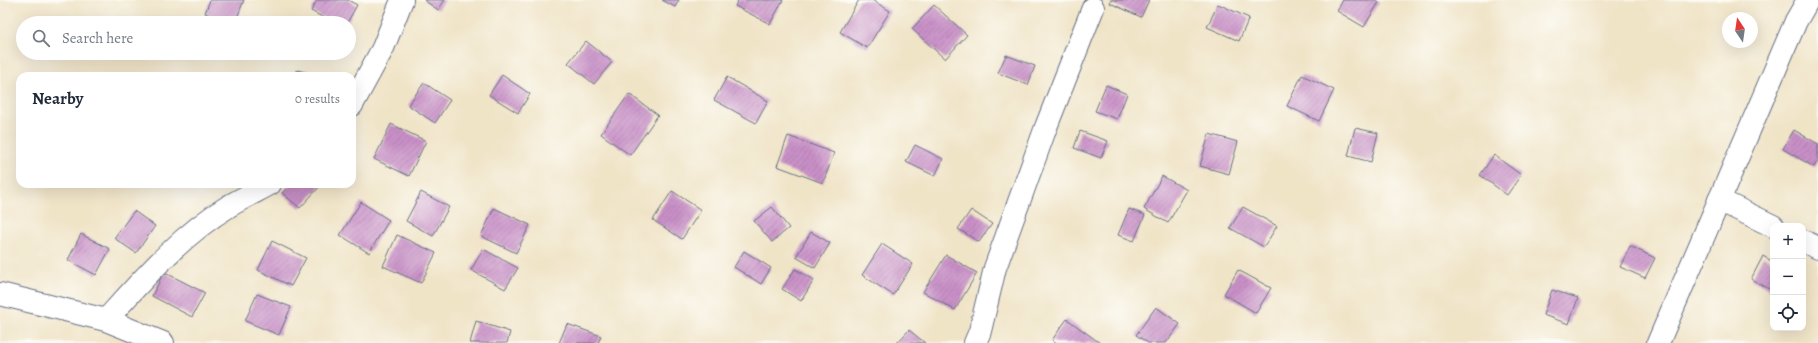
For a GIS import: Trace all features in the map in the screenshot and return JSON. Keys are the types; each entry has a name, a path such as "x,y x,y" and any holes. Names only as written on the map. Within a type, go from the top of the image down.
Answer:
{"street":[{"path":"356,98 383,48 402,0"},
{"path":"1658,343 1796,21 1808,0"},
{"path":"975,343 980,331 995,268 1046,127 1093,8"},
{"path":"106,320 139,282 181,242 229,206 263,188"},
{"path":"1719,200 1770,225"},
{"path":"1806,242 1818,248"},
{"path":"0,294 106,320 163,343"}],"building":[{"path":"210,0 244,0 238,16 212,16 205,13"},
{"path":"317,0 348,0 357,5 351,16 321,16 311,11"},
{"path":"424,0 445,0 438,10"},
{"path":"662,0 679,0 675,7"},
{"path":"738,0 783,0 770,24 735,6"},
{"path":"859,0 872,0 890,11 867,48 840,32"},
{"path":"1111,0 1149,0 1141,17 1110,3"},
{"path":"1343,0 1377,0 1379,2 1364,27 1337,11"},
{"path":"1218,4 1249,18 1239,41 1207,27"},
{"path":"934,5 967,35 945,59 912,29"},
{"path":"586,41 612,62 594,84 568,63"},
{"path":"1006,55 1035,66 1028,85 998,73"},
{"path":"502,75 530,94 518,113 489,95"},
{"path":"1302,75 1334,90 1319,121 1287,106"},
{"path":"727,77 768,101 756,123 714,100"},
{"path":"424,83 450,100 435,123 408,105"},
{"path":"1106,85 1127,94 1117,119 1095,111"},
{"path":"629,94 658,115 630,155 601,134"},
{"path":"391,124 426,141 409,176 374,159"},
{"path":"1355,128 1378,133 1371,162 1348,156"},
{"path":"1794,130 1818,144 1818,160 1814,167 1783,149"},
{"path":"1080,131 1108,141 1101,158 1074,148"},
{"path":"1209,134 1238,142 1229,174 1200,166"},
{"path":"788,136 834,153 823,183 777,166"},
{"path":"915,145 943,159 935,176 906,162"},
{"path":"1494,155 1521,175 1507,195 1480,175"},
{"path":"1162,176 1187,190 1168,223 1144,209"},
{"path":"287,188 318,188 300,208 282,193"},
{"path":"672,191 701,210 682,239 653,220"},
{"path":"421,192 449,207 433,236 406,221"},
{"path":"361,202 389,220 369,253 340,235"},
{"path":"772,207 789,228 772,242 754,221"},
{"path":"1243,207 1277,226 1264,247 1230,228"},
{"path":"494,208 530,225 516,253 481,236"},
{"path":"1129,209 1145,215 1134,241 1118,235"},
{"path":"971,210 992,224 979,242 958,229"},
{"path":"134,211 155,226 136,253 114,238"},
{"path":"811,232 830,243 815,268 796,257"},
{"path":"81,234 110,249 96,275 68,260"},
{"path":"397,235 436,253 421,283 383,266"},
{"path":"272,241 306,258 291,286 258,270"},
{"path":"882,244 913,264 893,295 862,275"},
{"path":"1630,246 1655,258 1645,278 1620,267"},
{"path":"483,249 518,268 505,289 471,270"},
{"path":"744,251 771,268 761,284 734,267"},
{"path":"946,255 977,273 955,310 923,292"},
{"path":"1763,256 1770,260 1770,289 1751,279"},
{"path":"795,269 814,280 801,301 782,289"},
{"path":"1238,270 1271,288 1256,313 1224,294"},
{"path":"164,272 205,293 192,317 152,296"},
{"path":"1552,290 1578,298 1569,324 1543,315"},
{"path":"257,294 291,307 279,335 245,321"},
{"path":"1156,307 1180,324 1166,343 1148,343 1136,335"},
{"path":"1067,319 1100,343 1055,343 1052,340"},
{"path":"476,321 510,332 507,343 470,343"},
{"path":"567,324 601,336 598,343 559,343"},
{"path":"909,330 925,343 897,343"}]}
